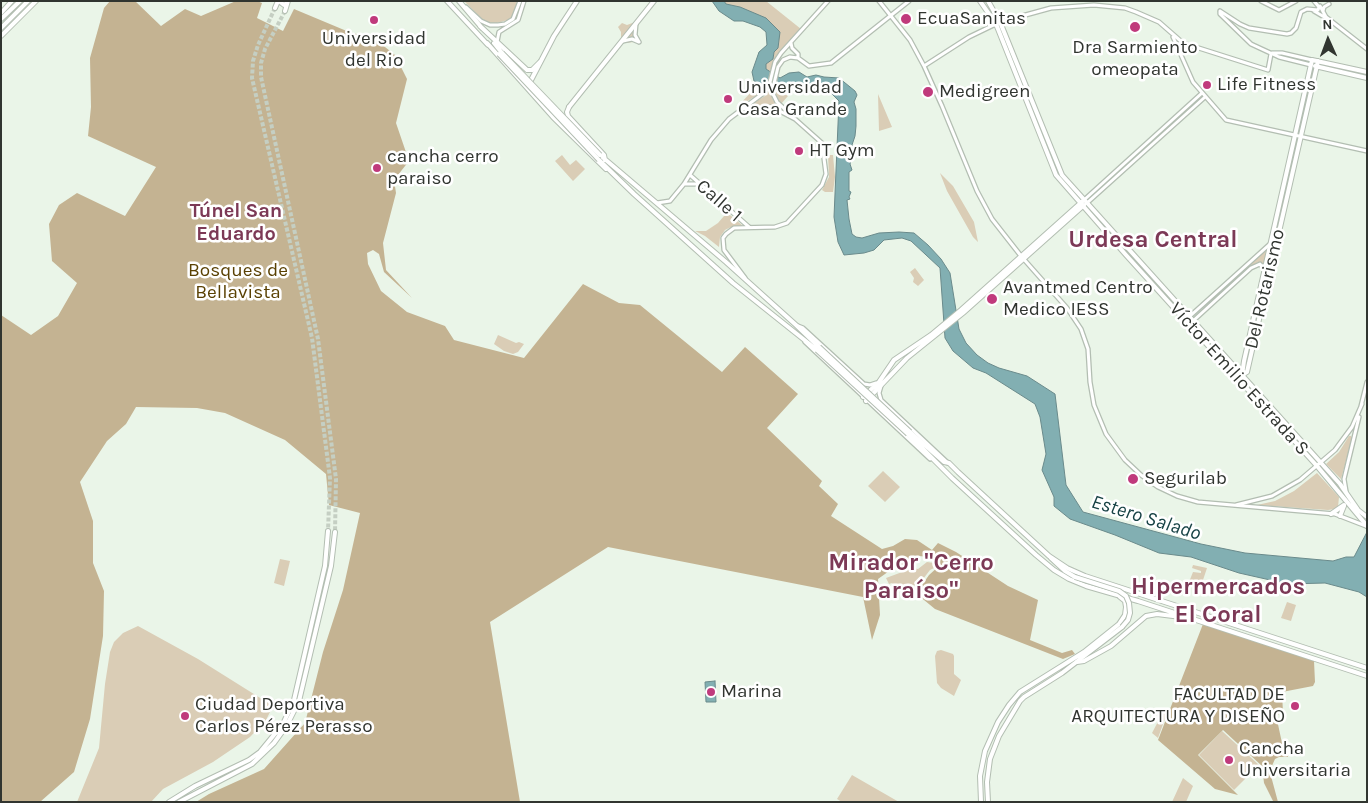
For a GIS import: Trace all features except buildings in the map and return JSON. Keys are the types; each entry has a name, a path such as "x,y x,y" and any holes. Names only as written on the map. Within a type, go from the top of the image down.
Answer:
{"main road":[{"path":"1,13 12,1"},
{"path":"1,19 20,1"},
{"path":"1,28 28,1"},
{"path":"1,36 36,1"},
{"path":"275,8 278,1 284,5 288,2"},
{"path":"447,1 542,105 604,168 733,283 754,298 801,338 818,349"},
{"path":"528,89 529,82 540,62 577,1"},
{"path":"605,160 604,155 567,114 569,107 654,1"},
{"name":"Víctor Emilio Estrada S","path":"980,1 996,24 1056,175 1100,221 1105,223 1242,375 1319,465 1345,503 1367,526"},
{"name":"Víctor Emilio Estrada S","path":"988,1 1000,22 1062,175 1149,280 1249,391 1319,465 1340,484 1358,510 1367,517"},
{"path":"284,11 288,2"},
{"path":"461,3 500,54"},
{"path":"480,26 526,74 522,79 518,78"},
{"path":"487,43 500,54 614,175"},
{"path":"512,58 517,60 528,71 535,68 540,62"},
{"path":"1312,60 1367,72"},
{"name":"Del Rotarismo","path":"1242,375 1246,372 1298,136 1312,60"},
{"name":"Del Rotarismo","path":"1242,375 1270,244 1318,61"},
{"path":"1311,65 1367,78"},
{"path":"1016,76 1021,74"},
{"path":"529,82 557,111"},
{"path":"542,105 557,111 569,107"},
{"path":"564,127 564,120 571,119"},
{"path":"600,158 605,160 657,203 796,325 818,349 909,433 938,465 1054,570 1077,583 1367,676"},
{"path":"1051,162 1056,160"},
{"path":"865,399 932,336 962,312 1084,203"},
{"path":"1142,272 1148,276 1151,274"},
{"path":"1149,280 1153,279 1166,291"},
{"path":"881,383 890,364 897,357 932,336"},
{"path":"897,357 901,358 903,362"},
{"path":"1234,367 1239,367 1244,361"},
{"path":"1223,362 1228,363 1238,374 1242,375 1249,391"},
{"path":"890,364 891,370 896,370"},
{"path":"909,433 944,462 949,463 1065,571 1075,577 1119,591 1126,596 1129,603 1130,613 1128,620 1122,627 1077,662 1024,697 1015,709 996,742 990,759 986,782 988,802"},
{"path":"1331,514 1345,503"},
{"path":"1340,516 1345,503"},
{"path":"169,802 195,786 249,760 260,752 283,724 294,700 325,566 328,531"},
{"path":"179,802 252,764 274,743 287,726 299,701 334,550 335,532"},
{"path":"327,549 334,550"},
{"path":"1049,556 1067,568 1085,576 1367,668"},
{"path":"981,802 980,776 985,751 998,722 1009,705 1020,692 1084,652 1119,624 1125,615 1126,607 1124,599 1118,596"},
{"path":"1077,662 1084,661 1111,646 1146,616 1157,614 1192,619"}],"street":[{"path":"461,3 481,22 498,25 505,24 513,19 522,1"},
{"path":"496,42 499,32 518,20 522,1"},
{"path":"657,203 670,201 684,184 711,140 729,119 763,95 769,86 775,62 784,49 828,1"},
{"path":"879,1 910,40 924,66 977,191 998,227 1022,258 1067,308 1081,329 1088,349 1090,382 1094,405 1106,434 1124,460 1148,480 1169,493 1198,502 1331,514 1367,526"},
{"path":"745,280 742,273 724,250 723,238 729,230 734,228 780,226 787,223 822,185 826,174 822,143 774,98 772,92 778,67 783,60 790,57 798,58 810,66 831,63 909,1"},
{"path":"1261,1 1279,10 1296,1"},
{"path":"1311,65 1262,50 1245,38 1220,12 1249,28 1287,34 1296,28 1302,12 1307,9 1317,11 1319,8 1314,1"},
{"path":"1314,1 1320,4 1324,14 1367,49"},
{"path":"1324,14 1324,7 1328,4"},
{"path":"924,66 969,37 1000,22 1051,8 1094,5 1125,8 1159,22 1183,43 1268,70 1271,54"},
{"path":"1311,10 1334,23"},
{"path":"622,41 632,39 639,42 635,35 637,22"},
{"path":"1171,34 1193,82 1226,120 1367,151"},
{"path":"791,43 792,48 798,54 798,58"},
{"path":"1179,51 1183,43"},
{"path":"1271,54 1282,53 1312,60"},
{"path":"1084,203 1202,93"},
{"path":"1084,203 1206,97"},
{"path":"742,109 772,107 795,119"},
{"name":"Calle 1","path":"690,175 749,227"},
{"path":"684,184 699,184"},
{"path":"1189,317 1270,244"},
{"path":"1193,321 1254,265 1262,265 1265,272"},
{"path":"796,325 803,328 859,380 867,385 881,383 879,391 881,400 949,463"},
{"path":"801,338 938,465"},
{"path":"852,387 857,389 860,387 861,383 859,380"},
{"path":"1348,496 1344,479 1367,382"},
{"path":"874,407 874,400 881,400"},
{"path":"1229,506 1257,500 1286,490 1300,480 1335,450 1347,434 1362,404"},
{"path":"1347,434 1352,433 1354,438"},
{"path":"1257,500 1254,502 1254,506 1262,508"}],"shaded area":[{"path":"464,1 518,1 513,16 508,20 493,24 482,19"},
{"path":"724,1 766,1 801,29 777,55 770,71 766,69 766,64 773,59 774,52 778,48 779,32 740,7 726,4"},
{"path":"635,22 638,24 636,33 638,37 634,42 625,43 621,39 621,32 618,27 622,23 627,25"},
{"path":"758,85 764,87 759,94 736,108"},
{"path":"771,87 772,98 778,107 750,105 765,96"},
{"path":"775,88 788,96 781,104 775,95"},
{"path":"878,94 892,127 879,131"},
{"path":"562,155 570,165 576,160 585,169 573,181 555,161"},
{"path":"828,155 833,155 835,177 833,192 822,190 829,177"},
{"path":"940,173 953,186 974,222 978,242 973,237 947,191"},
{"path":"730,215 743,226 731,227 725,230 720,237 719,247 695,231 706,231 718,223 724,216"},
{"path":"1267,248 1265,266 1258,262 1252,266 1250,264"},
{"path":"915,268 924,280 918,286 913,282 914,278 910,272"},
{"path":"498,335 516,343 524,344 518,352 513,354 504,351 494,344"},
{"path":"1349,436 1352,438 1341,479 1326,464 1339,452"},
{"path":"883,471 900,487 885,502 868,486"},
{"path":"1317,473 1339,497 1338,507 1335,509 1257,505 1275,501 1294,491"},
{"path":"280,559 290,561 284,586 274,583"},
{"name":"Mirador \"Cerro Paraíso\"","path":"927,562 934,563 934,568 930,570 920,583 905,592 894,589 895,586 892,583 889,584 886,578 913,568 918,569"},
{"path":"1193,565 1207,568 1203,580 1198,583 1189,582 1193,572 1201,573 1201,571 1192,568"},
{"path":"1287,602 1296,605 1291,621 1281,618"},
{"name":"Ciudad Deportiva Carlos Pérez Perasso","path":"138,626 198,659 273,706 266,720 250,737 213,762 163,789 151,802 77,802 99,748 110,652 114,642 123,633"},
{"path":"941,650 953,654 954,674 961,680 954,696 941,688 937,683 935,656 937,651"},
{"path":"1163,712 1167,713 1158,738 1152,733"},
{"name":"Cancha Universitaria","path":"1222,731 1259,765 1234,790 1199,755"},
{"path":"852,775 899,802 842,802 837,799"},
{"path":"1183,778 1193,786 1186,802 1172,802"}],"green space":[{"name":"Bosques de Bellavista","path":"110,1 135,1 161,26 185,9 201,16 236,1 257,1 262,3 257,18 283,31 294,9 349,32 375,39 395,55 407,79 396,123 409,161 394,180 396,193 383,243 386,270 412,298 384,272 379,254 373,250 367,253 368,264 381,291 407,312 445,326 454,340 524,358 583,284 619,303 640,305 722,372 745,347 798,394 767,428 822,481 819,486 838,504 831,516 882,549 893,546 905,539 917,540 932,550 938,543 956,552 1008,586 1038,600 1030,640 1062,653 1072,650 1075,654 1063,659 935,609 913,591 920,588 929,575 939,566 938,560 929,557 919,556 915,561 892,569 878,579 880,615 872,640 863,597 608,547 490,622 520,802 196,802 209,794 264,769 305,723 323,652 343,590 360,513 329,505 326,474 285,440 225,413 197,408 136,407 126,424 107,441 80,482 93,521 93,563 104,591 103,636 90,719 74,772 40,802 1,802 1,315 31,335 58,316 77,283 52,261 49,224 59,205 77,193 125,216 156,167 88,136 91,107 90,58 104,8"},
{"path":"1203,624 1314,661 1315,682 1313,686 1282,692 1283,713 1276,715 1282,743 1287,743 1288,757 1275,759 1271,768 1271,776 1278,802 1273,801 1264,783 1262,766 1223,730 1198,755 1238,795 1215,789 1158,740"}],"water":[{"path":"712,1 724,1 726,4 740,7 766,18 780,32 778,48 774,52 773,59 766,64 766,69 780,78 789,73 799,72 807,77 816,75 839,78 855,91 857,95 854,102 856,126 850,164 852,170 849,172 849,191 851,192 850,199 847,200 852,234 862,238 879,233 914,233 941,259 950,273 959,329 966,343 988,363 1027,376 1055,394 1066,485 1083,512 1201,544 1245,553 1333,561 1354,557 1367,532 1367,597 1359,592 1325,583 1288,584 1239,573 1191,557 1159,553 1070,519 1054,506 1054,497 1042,470 1046,454 1040,417 1035,404 986,373 973,368 953,351 945,338 940,268 911,241 902,238 884,240 874,250 864,253 844,255 838,242 834,217 839,101 829,91 761,84 754,81 752,72 759,52 767,45 766,32 760,27 743,21 734,21 719,11"},
{"name":"Marina","path":"715,681 716,702 706,702 705,682"}],"tunnel":[{"path":"275,8 258,45 253,61 252,78 312,338 330,478 328,531"},
{"path":"285,11 265,49 261,63 261,77 318,339 336,479 335,532"}],"place":[{"name":"EcuaSanitas","path":"906,19"},
{"name":"Universidad del Rio","path":"374,20"},
{"name":"Dra Sarmiento omeopata","path":"1135,27"},
{"name":"Life Fitness","path":"1207,85"},
{"name":"Medigreen","path":"928,92"},
{"name":"Universidad Casa Grande","path":"728,99"},
{"name":"HT Gym","path":"799,151"},
{"name":"cancha cerro paraiso","path":"377,168"},
{"name":"Avantmed Centro Medico IESS","path":"992,299"},
{"name":"Segurilab","path":"1133,479"},
{"name":"Marina","path":"711,692"},
{"name":"FACULTAD DE ARQUITECTURA Y DISEÑO","path":"1295,706"},
{"name":"Ciudad Deportiva Carlos Pérez Perasso","path":"185,716"},
{"name":"Cancha Universitaria","path":"1229,760"}],"district":[{"name":"Túnel San Eduardo","path":"236,222"},
{"name":"Urdesa Central","path":"1153,240"},
{"name":"Mirador \"Cerro Paraíso\"","path":"911,577"},
{"name":"Hipermercados El Coral","path":"1218,601"}],"water label":[{"name":"Estero Salado","path":"1146,518"}]}
